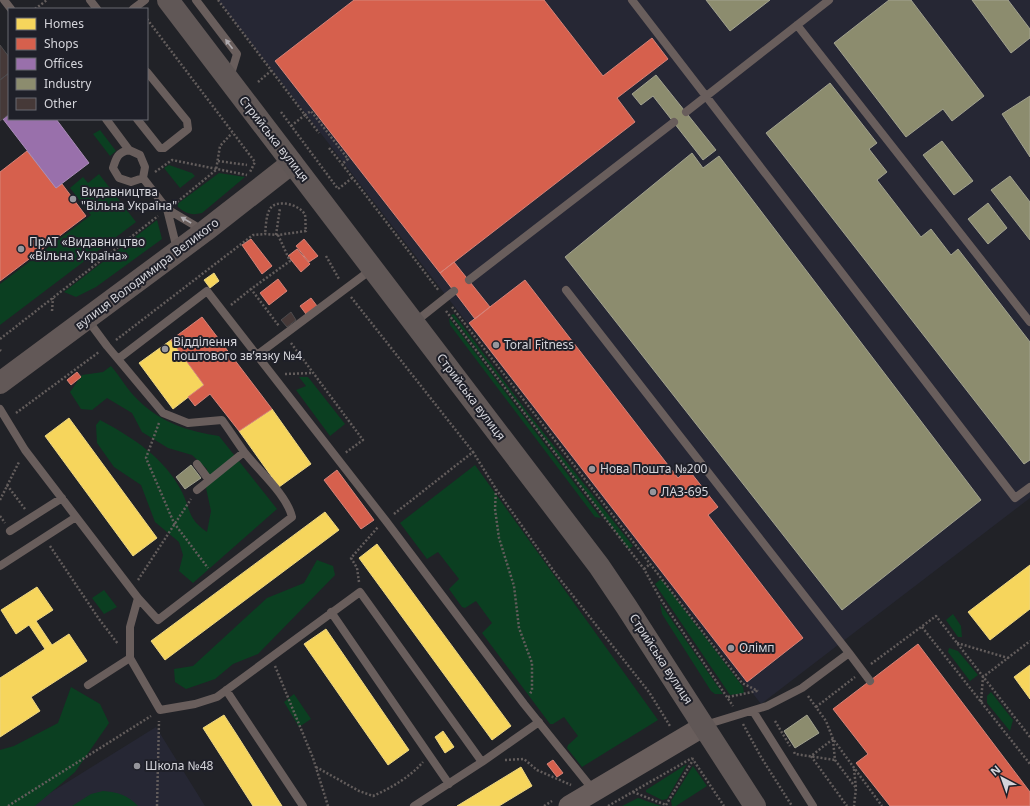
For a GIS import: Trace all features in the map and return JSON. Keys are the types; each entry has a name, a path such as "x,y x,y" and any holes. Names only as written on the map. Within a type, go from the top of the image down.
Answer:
{"main road":[{"name":"Стрийська вулиця","path":"168,0 598,566 755,806"},
{"name":"вулиця Володимира Великого","path":"0,383 205,231 292,163"}],"street":[{"path":"581,798 704,726"}],"lane":[{"path":"4,0 10,8"},
{"path":"90,0 96,8"},
{"path":"134,8 145,0"},
{"path":"196,0 237,54 229,80"},
{"path":"632,0 1014,498 1030,487"},
{"path":"686,112 829,0"},
{"path":"797,26 1030,322"},
{"path":"138,120 160,148 164,148 188,129 187,122 148,73"},
{"path":"107,120 129,150 140,155 145,167 143,178"},
{"path":"469,280 674,122"},
{"path":"129,150 121,152 116,157 113,168 119,178 131,182 143,178"},
{"path":"143,178 170,207 205,231"},
{"path":"170,207 178,251"},
{"path":"257,355 373,268"},
{"path":"566,290 870,681"},
{"path":"118,359 207,291 336,459 386,521 539,722 581,798"},
{"path":"414,322 454,292"},
{"path":"0,409 8,419 25,450 138,598 158,620 292,517 291,510 283,498 244,452 222,420 188,423 163,413 86,319"},
{"path":"197,490 244,452"},
{"path":"197,464 209,480"},
{"path":"10,531 62,498"},
{"path":"0,566 76,517"},
{"path":"138,598 130,627 130,658 160,710 195,704 217,697 360,592 482,762"},
{"path":"331,612 449,784"},
{"path":"704,726 767,706 802,688 849,653"},
{"path":"88,685 130,658"},
{"path":"226,690 303,806"},
{"path":"753,711 813,806"},
{"path":"414,806 482,762 539,722"}],"path":[{"path":"36,8 47,0"},
{"path":"218,0 318,133"},
{"path":"143,178 172,160 216,170 249,175 254,162 148,20"},
{"path":"258,82 272,70"},
{"path":"291,126 311,111 348,159 342,164"},
{"path":"281,112 338,189 352,178"},
{"path":"170,207 216,170 220,146 232,132"},
{"path":"330,148 442,301 644,569 660,598 728,697 758,691 742,684 650,564 442,301"},
{"path":"218,161 247,165"},
{"path":"8,419 253,235 277,235 306,231 304,215 298,207 280,204 274,205 270,209 265,234"},
{"path":"227,308 290,261 277,235 280,208"},
{"path":"0,339 160,215"},
{"path":"326,256 345,289 473,452 496,489 555,573 649,692 671,728"},
{"path":"251,289 363,440 336,459"},
{"path":"52,312 54,297"},
{"path":"272,375 313,373"},
{"path":"163,413 146,458 174,523 214,577"},
{"path":"0,500 25,450"},
{"path":"360,592 357,568 351,558 364,541 386,521 473,452"},
{"path":"8,486 31,518"},
{"path":"496,489 495,509 499,538 514,586 519,628 532,663 532,690 524,704"},
{"path":"132,590 174,523 197,490"},
{"path":"44,537 99,619 130,658"},
{"path":"644,569 650,564"},
{"path":"816,707 936,616 1030,738"},
{"path":"922,627 1030,764"},
{"path":"981,702 983,677 1030,641"},
{"path":"957,643 1008,658"},
{"path":"273,655 276,669 315,766 328,806"},
{"path":"802,688 826,722 833,739 882,806"},
{"path":"8,806 160,710"},
{"path":"157,806 160,710"},
{"path":"738,715 761,757 792,806"},
{"path":"775,722 795,754 835,760"},
{"path":"812,756 833,739"},
{"path":"833,739 835,760 856,788"},
{"path":"315,766 358,791 373,796 385,791 410,775 429,754"},
{"path":"690,755 724,806"},
{"path":"812,756 847,806"},
{"path":"482,762 524,759 537,770 581,798"},
{"path":"608,806 693,759"},
{"path":"633,792 666,805 693,759"},
{"path":"854,768 856,788 854,806"}],"shaded area":[{"path":"218,0 1030,0 1030,498 761,704"},
{"name":"Школа №48","path":"156,727 205,806 29,806"}],"green space":[{"path":"100,130 116,151 110,156 93,134"},
{"path":"169,165 192,173 195,176 180,188 164,168"},
{"path":"219,173 245,177 202,213 188,213 176,205"},
{"path":"99,174 136,222 0,325 0,284 91,215 70,188 83,177 88,183"},
{"path":"157,220 162,239 96,287 76,297 64,292"},
{"path":"454,314 528,413 633,546 629,549 451,315"},
{"path":"449,318 601,518 595,517 450,325"},
{"path":"111,366 134,396 156,415 176,425 196,432 219,436 277,509 193,583 179,571 183,555 179,542 155,522 141,485 114,467 97,443 96,425 100,420 136,441 157,459 175,480 185,498 190,514 207,532 211,511 206,488 207,469 192,455 168,448 142,432 132,413 107,398 92,410 81,409 70,392 82,375 103,372"},
{"path":"299,377 308,377 345,424 330,436 296,390 306,386"},
{"path":"475,465 658,720 582,767 567,748 568,745 578,736 564,717 553,724 550,724 482,633 492,623 476,601 465,608 462,607 449,589 459,579 438,552 427,559 400,523"},
{"path":"317,560 333,566 335,575 258,654 233,664 215,679 186,689 175,682 174,669 193,666 267,598 304,583"},
{"path":"661,579 743,687 744,693 730,695 655,584"},
{"path":"104,590 117,607 104,614 92,598"},
{"path":"660,603 723,694 715,694 711,691 662,614"},
{"path":"953,614 961,626 962,637 958,637 946,620"},
{"path":"949,648 958,651 978,675 970,681 948,652"},
{"path":"71,687 100,704 109,723 75,772 35,806 0,806 0,750 14,746 58,723"},
{"path":"991,692 1013,720 1010,731 987,703 987,696"},
{"path":"294,694 311,719 299,727 284,702"},
{"path":"687,764 667,799 662,800 646,792 646,790"},
{"path":"693,766 707,786 676,806 672,806 671,801"},
{"path":"103,791 122,795 130,799 138,806 72,806 91,794"},
{"path":"638,798 661,806 622,806"}],"building: Homes":[{"path":"214,273 219,281 210,288 204,280"},
{"path":"171,340 204,385 173,409 139,363"},
{"path":"272,409 311,464 279,487 239,431"},
{"path":"69,418 157,538 133,556 45,436"},
{"path":"325,512 339,530 165,660 151,641"},
{"path":"377,544 511,726 492,740 359,558"},
{"path":"1030,565 1030,609 990,640 968,612"},
{"path":"37,587 53,610 36,621 52,645 69,634 87,661 31,697 40,711 0,737 0,678 45,649 29,625 16,634 1,610"},
{"path":"326,629 409,750 388,765 304,644"},
{"path":"1030,665 1030,699 1014,677"},
{"path":"224,715 282,806 253,806 203,728"},
{"path":"443,731 454,747 445,753 435,737"},
{"path":"521,767 532,786 499,806 457,806"}],"building: Shops":[{"path":"354,0 544,0 603,76 652,38 668,59 617,98 635,122 440,273 275,61"},
{"name":"ПрАТ «Видавництво «Вільна Україна»","path":"27,151 56,188 62,184 86,216 0,281 0,172"},
{"path":"251,239 272,266 262,274 242,245"},
{"path":"304,239 318,256 309,262 296,246"},
{"path":"297,249 310,264 301,272 288,256"},
{"path":"454,262 490,307 475,319 440,273"},
{"path":"278,279 287,291 269,305 260,293"},
{"name":"ЛАЗ-695","path":"525,280 678,478 688,469 718,507 708,515 803,638 747,682 469,323"},
{"path":"311,298 317,306 306,314 300,306"},
{"path":"202,317 272,409 239,431 210,394 195,406 188,397 204,385 171,340"},
{"path":"77,372 81,377 71,385 67,380"},
{"path":"337,470 374,520 361,529 324,480"},
{"path":"918,644 1030,792 1030,806 890,806 856,763 868,754 833,709"},
{"path":"553,760 563,773 557,777 547,764"}],"building: Offices":[{"path":"8,115 8,120 57,120 89,163 56,188 3,119"}],"building: Industry":[{"path":"706,0 770,0 730,31"},
{"path":"889,0 911,0 984,96 952,121 943,109 906,137 834,43"},
{"path":"972,0 1008,0 1030,29 1030,38 1011,53"},
{"path":"656,75 716,150 703,160 653,96 641,105 632,94"},
{"path":"830,83 877,143 869,149 887,172 877,180 921,237 931,229 951,255 958,249 1030,342 1030,460 1024,464 766,133"},
{"path":"1030,96 1030,157 1002,114"},
{"path":"942,141 973,181 954,195 923,155"},
{"path":"692,153 703,168 719,156 981,500 842,610 565,257"},
{"path":"1010,176 1030,202 1030,240 991,190"},
{"path":"988,203 1007,228 988,244 968,219"},
{"path":"191,465 201,478 185,489 176,477"},
{"path":"807,715 819,733 795,748 784,731"}],"building: Other":[{"path":"0,45 8,56 8,74 0,80"},
{"path":"8,74 8,115 0,121 0,80"},
{"path":"291,312 296,320 287,327 281,320"}],"place":[{"name":"Видавництва \"Вільна Україна\"","path":"73,199"},
{"name":"ПрАТ «Видавництво «Вільна Україна»","path":"21,249"},
{"name":"Toral Fitness","path":"496,345"},
{"name":"Відділення поштового зв’язку №4","path":"165,349"},
{"name":"Нова Пошта №200","path":"592,469"},
{"name":"ЛАЗ-695","path":"653,492"},
{"name":"Олімп","path":"731,648"},
{"name":"Школа №48","path":"137,766"}]}
